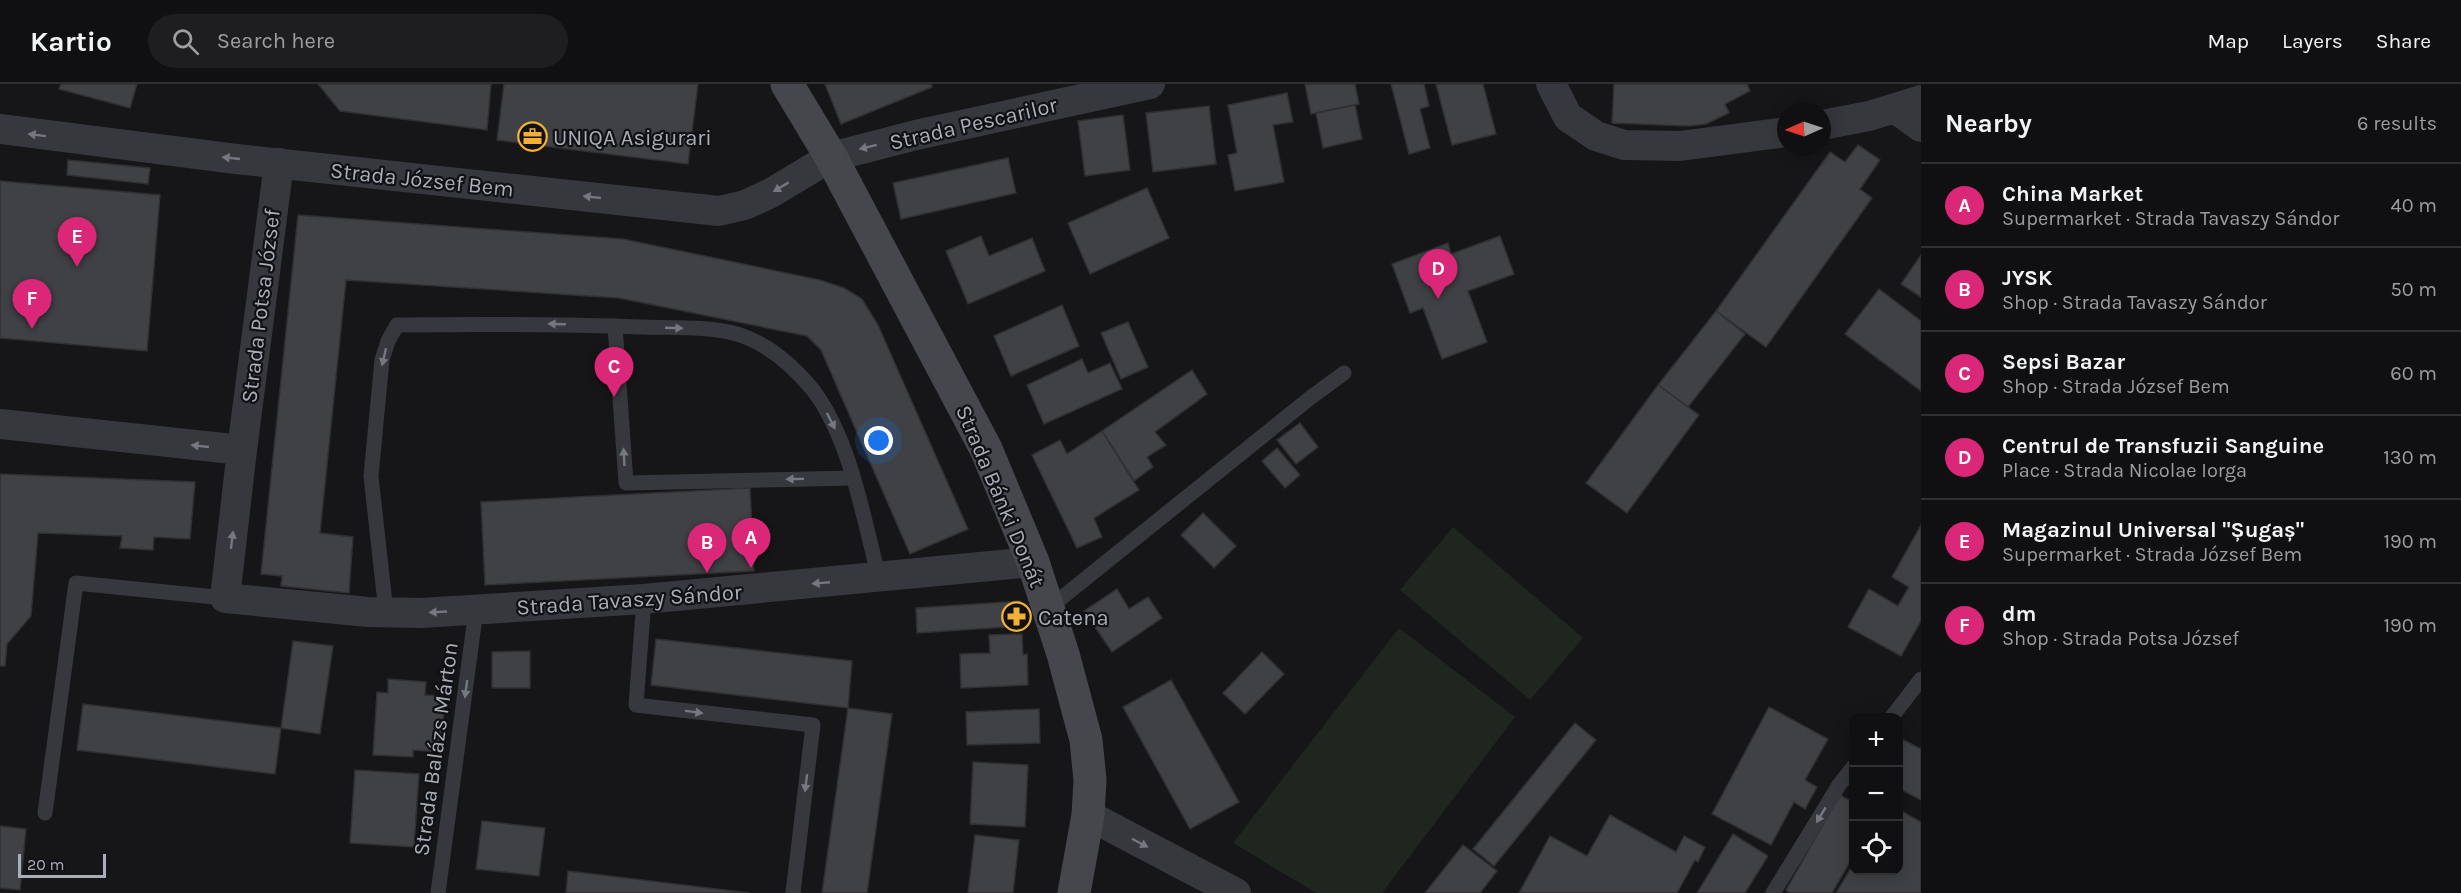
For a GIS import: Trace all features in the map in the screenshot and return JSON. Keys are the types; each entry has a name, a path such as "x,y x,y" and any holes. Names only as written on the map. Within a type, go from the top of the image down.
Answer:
{"street":[{"name":"Strada Bánki Donát","path":"787,84 831,157 986,449 1033,562 1077,702 1086,740 1090,780 1088,815 1074,893"},
{"name":"Strada Pescarilor","path":"831,157 916,135 1150,84"},
{"path":"1551,84 1568,117 1596,136 1624,145 1680,146 1777,133"},
{"path":"1831,123 1909,104 1921,127"},
{"name":"Strada József Bem","path":"0,129 279,163 719,211 745,205 771,193 831,157"},
{"name":"Strada Potsa József","path":"225,598 279,163"},
{"path":"0,424 242,450"},
{"name":"Strada Tavaszy Sándor","path":"225,598 386,612 476,610 644,599 1033,562"},
{"path":"1088,815 1236,893"}],"lane":[{"path":"386,612 371,476 382,360 388,341 397,325 538,323 692,329 737,334 761,344 780,357 813,390 832,422 853,478 879,578"},
{"path":"615,326 626,483 853,478"},
{"path":"1048,608 1344,373"},
{"path":"45,813 76,583 225,598"},
{"path":"644,599 636,705 813,725 793,893"},
{"name":"Strada Balázs Márton","path":"438,893 476,610"},
{"path":"1895,713 1919,686"},
{"path":"1773,893 1839,785 1853,767"}],"shaded area":[{"path":"1453,527 1583,638 1530,700 1400,590"},
{"path":"1399,628 1515,717 1382,893 1316,893 1233,843"}],"building":[{"path":"61,84 137,84 130,108 59,89"},
{"path":"318,84 491,84 487,130 340,111"},
{"path":"504,84 698,84 688,164 497,140"},
{"path":"825,84 931,84 932,87 841,124"},
{"path":"1305,84 1355,84 1359,104 1311,114"},
{"path":"1391,84 1424,84 1429,106 1420,109 1430,148 1409,154"},
{"path":"1436,84 1483,84 1496,134 1452,145"},
{"path":"1614,84 1747,84 1750,91 1725,104 1729,113 1706,124 1689,126 1612,123"},
{"path":"1287,93 1293,122 1273,125 1284,182 1235,191 1228,155 1237,153 1228,105"},
{"path":"1355,105 1362,139 1323,148 1316,113"},
{"path":"1209,106 1216,164 1153,172 1146,113"},
{"path":"1123,115 1130,170 1085,176 1078,121"},
{"path":"1858,145 1880,160 1860,189 1872,198 1766,347 1716,311 1827,156 1831,156 1831,153 1845,162"},
{"path":"1008,158 1016,193 901,219 893,183"},
{"path":"68,160 150,168 148,184 67,175"},
{"path":"0,181 160,195 147,351 0,338"},
{"path":"1147,188 1169,238 1090,274 1068,223"},
{"path":"298,215 623,239 820,280 844,288 862,299 878,325 968,529 910,554 821,350 807,336 619,298 346,280 320,533 353,537 349,593 281,586 282,576 261,574"},
{"path":"981,236 989,256 1032,238 1045,271 968,304 946,251"},
{"path":"1500,236 1514,274 1468,291 1487,342 1442,359 1423,308 1410,313 1392,264 1448,243 1451,254"},
{"path":"1921,255 1921,297 1901,284"},
{"path":"1879,289 1921,321 1921,391 1845,334"},
{"path":"1062,305 1079,346 1011,376 994,336"},
{"path":"1716,311 1745,334 1688,407 1658,385"},
{"path":"1128,322 1148,367 1121,379 1101,333"},
{"path":"1082,359 1088,373 1110,363 1122,389 1044,424 1027,385"},
{"path":"1192,370 1207,394 1155,432 1166,445 1147,457 1153,467 1134,481 1102,431"},
{"path":"1658,385 1699,415 1627,513 1586,483"},
{"path":"1300,423 1318,447 1296,464 1277,440"},
{"path":"1102,431 1139,490 1094,518 1102,537 1077,548 1032,455 1060,440 1067,454"},
{"path":"1277,448 1300,475 1285,488 1262,461"},
{"path":"0,474 195,482 190,539 154,537 153,550 120,548 122,536 38,533 31,616 7,644 5,666 0,666"},
{"path":"750,488 754,571 485,585 481,502"},
{"path":"1203,513 1236,546 1214,568 1181,535"},
{"path":"1921,525 1921,621 1901,656 1848,627 1869,589 1898,606 1909,587 1892,577"},
{"path":"1117,589 1129,609 1148,597 1162,618 1112,652 1084,611"},
{"path":"1020,601 1022,626 917,633 916,608"},
{"path":"1022,634 1023,655 1027,654 1028,685 961,688 960,654 990,653 989,635"},
{"path":"656,639 852,661 848,708 651,685"},
{"path":"293,641 333,646 320,734 281,728"},
{"path":"530,651 530,688 492,688 492,652"},
{"path":"1262,652 1284,674 1245,714 1223,693"},
{"path":"388,679 426,682 425,695 445,696 441,752 413,750 413,757 373,755 377,692 388,693"},
{"path":"1171,680 1239,802 1190,829 1123,707"},
{"path":"83,704 281,728 275,774 77,750"},
{"path":"1769,707 1828,739 1805,780 1817,787 1805,809 1794,802 1771,845 1712,814"},
{"path":"848,708 892,714 867,893 822,893"},
{"path":"1039,709 1040,743 967,745 966,712"},
{"path":"1575,723 1596,740 1494,866 1473,849"},
{"path":"1903,740 1921,749 1921,800 1903,791"},
{"path":"973,762 1028,765 1025,827 970,824"},
{"path":"355,770 419,774 414,847 350,843"},
{"path":"1840,795 1849,800 1849,864 1832,893 1790,893 1786,890"},
{"path":"1903,812 1921,822 1921,893 1836,893 1849,871 1849,875 1903,875"},
{"path":"1610,815 1676,852 1684,836 1705,847 1698,862 1695,860 1677,893 1519,893 1550,836 1587,856"},
{"path":"482,821 545,828 539,876 476,869"},
{"path":"0,826 26,829 20,890 0,888"},
{"path":"1733,834 1768,856 1745,893 1697,893"},
{"path":"975,835 1019,840 1013,893 968,893"},
{"path":"1463,845 1497,871 1480,893 1425,893"},
{"path":"568,871 750,893 566,893"}],"place":[{"name":"UNIQA Asigurari","path":"532,137"},
{"name":"Magazinul Universal \"Șugaș\"","path":"77,267"},
{"name":"Centrul de Transfuzii Sanguine","path":"1438,299"},
{"name":"dm","path":"32,329"},
{"name":"Sepsi Bazar","path":"614,397"},
{"name":"China Market","path":"751,568"},
{"name":"JYSK","path":"707,573"},
{"name":"Catena","path":"1017,617"}]}
